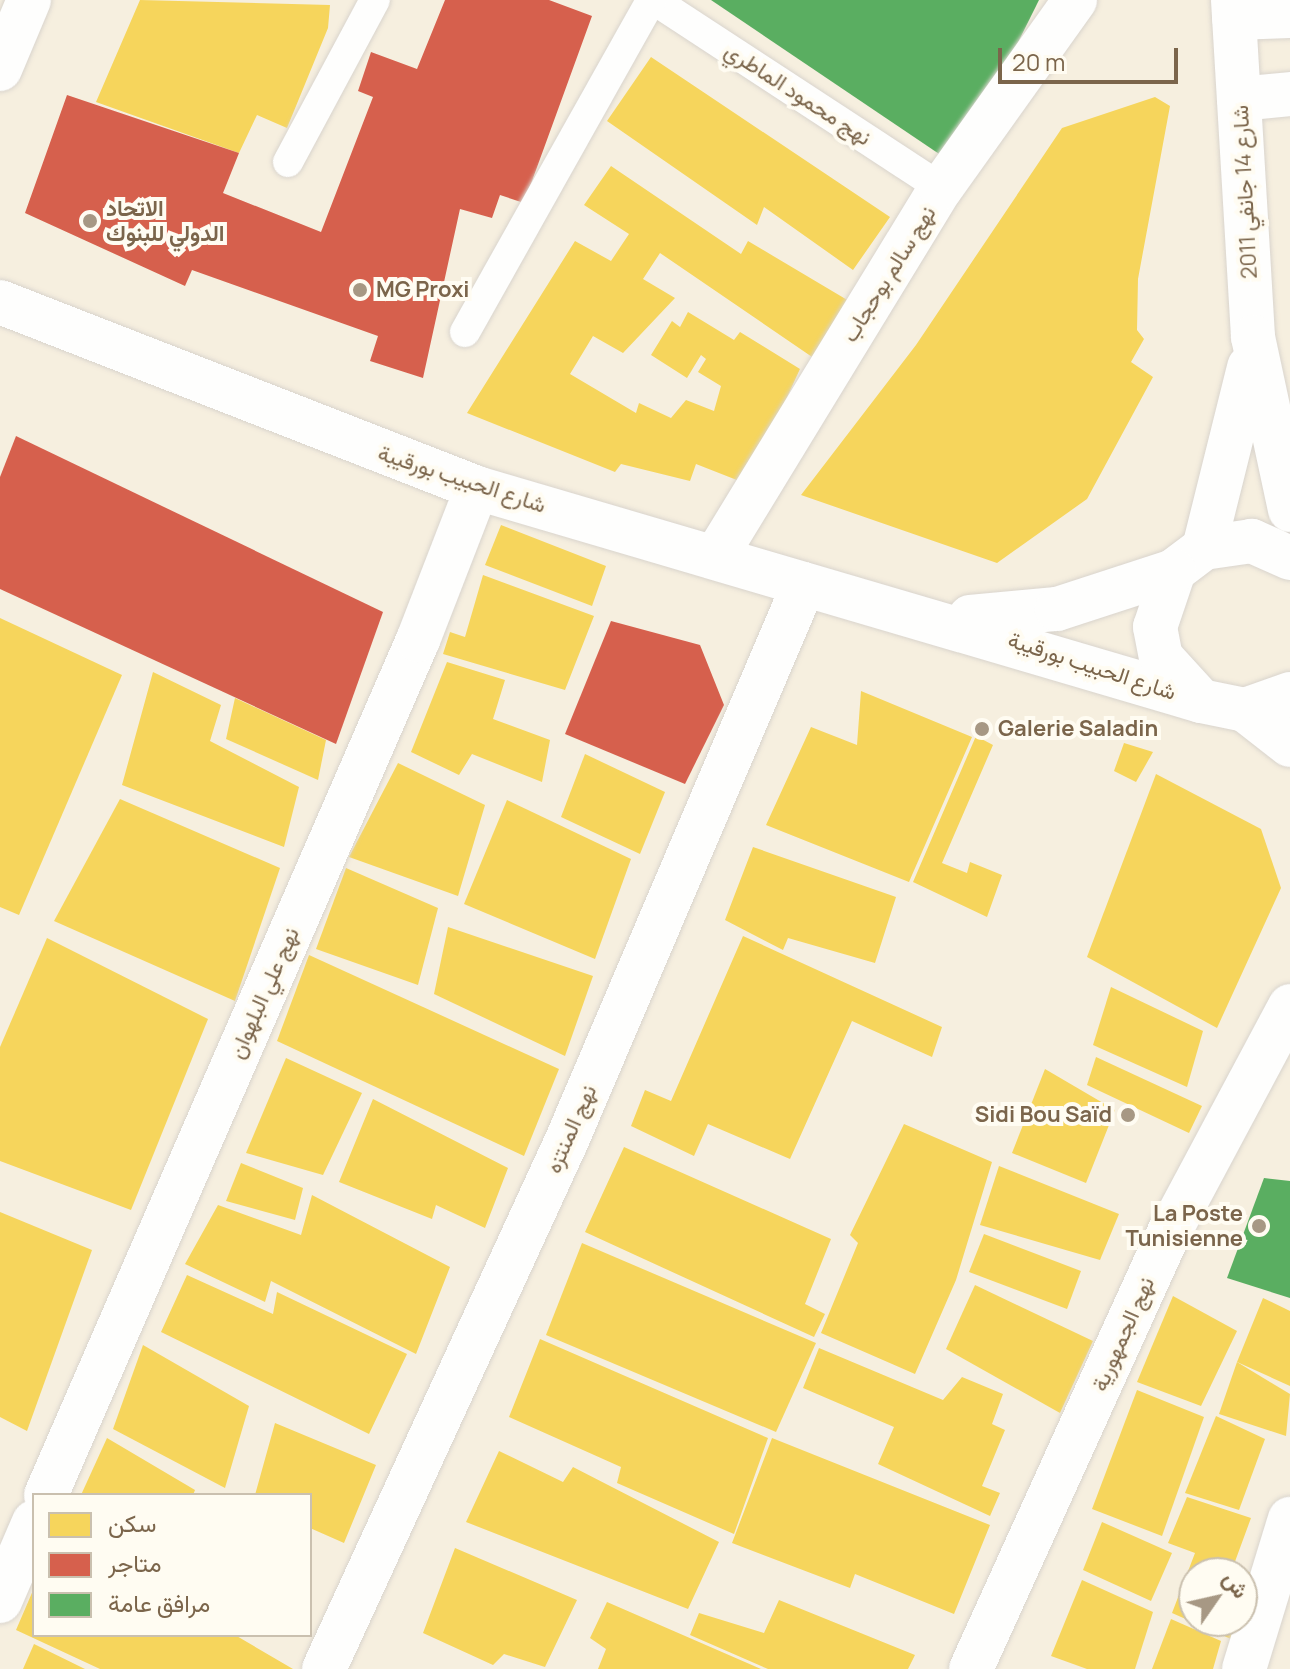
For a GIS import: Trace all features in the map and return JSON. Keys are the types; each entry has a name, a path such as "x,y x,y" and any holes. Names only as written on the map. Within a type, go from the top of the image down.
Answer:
{"street":[{"path":"0,69 29,0"},
{"name":"نهج سالم بوحجاب","path":"716,556 941,188 1075,0"},
{"path":"1234,9 1290,16"},
{"name":"شارع 14 جانفي 2011","path":"1234,9 1253,337 1290,510"},
{"path":"1239,99 1290,94"},
{"name":"شارع الحبيب بورقيبة","path":"0,302 477,488 804,584 936,617 1201,701 1245,710"},
{"name":"شارع 14 جانفي 2011","path":"1201,701 1161,657 1160,597 1189,559 1226,479 1253,337"},
{"name":"نهج علي البلهوان","path":"47,1493 418,640 477,488"},
{"name":"شارع الحبيب بورقيبة","path":"936,617 1057,609 1189,559 1252,541 1290,558"},
{"name":"نهج المنتزه","path":"324,1669 567,1140 804,584"},
{"path":"1245,710 1290,694"},
{"path":"1245,710 1290,745"},
{"name":"نهج الجمهورية","path":"971,1669 1170,1231 1288,1018"},
{"path":"1244,1669 1290,1519"},
{"path":"0,1601 32,1527"}],"lane":[{"path":"288,162 375,0"},
{"path":"465,332 652,0"},
{"name":"نهج محمود الماطري","path":"652,0 941,188"}],"shaded area":[{"path":"0,0 1290,0 1290,1669 0,1669"}],"building: سكن":[{"path":"140,0 330,5 328,28 287,128 257,115 239,153 96,102"},
{"path":"651,57 890,217 853,270 764,207 757,225 607,121"},
{"path":"1155,97 1170,106 1138,279 1137,330 1144,339 1131,362 1153,377 1087,499 997,563 801,495 916,345 1062,128"},
{"path":"611,166 741,254 748,241 854,304 818,361 660,253 643,279 675,298 623,353 593,336 570,374 636,413 639,403 671,418 686,400 714,411 721,386 698,372 706,359 701,355 687,378 651,355 672,321 680,327 688,312 734,340 740,332 800,369 747,484 696,464 690,481 621,464 615,472 467,413 575,241 611,261 629,234 584,205"},
{"path":"501,525 606,566 592,606 485,565"},
{"path":"483,575 594,616 565,690 443,654 450,632 465,637"},
{"path":"0,618 122,675 19,915 0,907"},
{"path":"447,662 505,680 493,719 550,740 542,782 472,754 459,775 411,752"},
{"path":"153,672 221,705 210,741 299,787 284,847 122,785"},
{"path":"861,691 972,737 909,882 766,825 811,727 857,745"},
{"path":"235,698 326,740 318,780 226,739"},
{"path":"976,736 993,745 942,863 967,873 970,862 1002,875 987,917 913,882"},
{"path":"1124,743 1153,752 1136,782 1114,771"},
{"path":"585,754 665,792 640,854 561,817"},
{"path":"398,763 485,805 458,896 349,857"},
{"path":"1156,774 1261,829 1281,888 1217,1028 1087,957"},
{"path":"120,799 280,868 235,1001 54,921"},
{"path":"507,800 631,859 595,959 464,904"},
{"path":"753,847 896,897 875,963 788,938 783,950 725,920"},
{"path":"346,868 438,908 418,985 316,949"},
{"path":"448,927 593,976 565,1056 434,994"},
{"path":"743,936 942,1027 932,1057 852,1021 790,1159 708,1124 694,1156 631,1126 645,1090 671,1101"},
{"path":"47,938 208,1019 131,1210 0,1161 0,1047"},
{"path":"309,955 559,1069 524,1156 277,1041"},
{"path":"1111,987 1203,1031 1187,1087 1093,1045"},
{"path":"1096,1057 1202,1106 1189,1133 1087,1085"},
{"path":"286,1058 362,1093 323,1175 246,1153"},
{"path":"1045,1069 1115,1110 1086,1183 1012,1153"},
{"path":"373,1099 508,1168 485,1228 436,1205 432,1219 339,1182"},
{"path":"904,1124 992,1162 956,1280 915,1374 821,1333 858,1243 850,1235"},
{"path":"624,1147 831,1239 805,1304 825,1314 814,1337 585,1232"},
{"path":"241,1163 303,1188 295,1220 226,1201"},
{"path":"999,1166 1119,1214 1100,1260 980,1225"},
{"path":"312,1195 450,1267 416,1354 271,1281 265,1302 185,1264 218,1205 301,1235"},
{"path":"0,1212 92,1250 27,1431 0,1417"},
{"path":"984,1234 1081,1271 1067,1309 969,1272"},
{"path":"582,1243 816,1343 776,1432 546,1335"},
{"path":"187,1275 273,1314 277,1292 407,1354 369,1434 161,1332"},
{"path":"975,1285 1093,1341 1060,1413 946,1349"},
{"path":"1173,1296 1237,1331 1201,1406 1137,1382"},
{"path":"1263,1298 1290,1311 1290,1386 1237,1362"},
{"path":"540,1339 768,1438 734,1534 617,1483 621,1467 509,1417"},
{"path":"143,1345 249,1406 225,1488 113,1429"},
{"path":"819,1348 943,1400 962,1377 1003,1394 992,1424 1005,1430 982,1486 1000,1493 990,1516 878,1464 894,1427 803,1388"},
{"path":"1237,1362 1290,1394 1286,1436 1219,1414"},
{"path":"1137,1390 1204,1417 1162,1536 1092,1509"},
{"path":"1216,1416 1265,1439 1239,1510 1185,1493"},
{"path":"275,1423 376,1465 344,1543 312,1529 312,1493 256,1493"},
{"path":"107,1438 195,1490 194,1493 82,1493"},
{"path":"772,1438 990,1525 954,1614 855,1574 850,1588 732,1543"},
{"path":"499,1451 563,1482 573,1467 719,1542 688,1609 466,1522"},
{"path":"1187,1497 1251,1518 1237,1557 1193,1557 1195,1553 1168,1543"},
{"path":"1102,1522 1172,1553 1151,1601 1083,1570"},
{"path":"455,1548 577,1600 545,1667 504,1654 493,1665 423,1633"},
{"path":"1082,1580 1153,1612 1135,1669 1087,1669 1051,1656"},
{"path":"32,1593 32,1637 238,1637 293,1669 100,1669 16,1630"},
{"path":"1178,1597 1178,1616 1172,1613"},
{"path":"779,1600 915,1655 908,1669 768,1669 690,1635 699,1613 764,1633"},
{"path":"607,1602 761,1669 598,1669 606,1649 590,1638"},
{"path":"1171,1619 1178,1622 1178,1637 1212,1637 1221,1641 1213,1669 1152,1669"},
{"path":"34,1644 85,1669 23,1669"}],"building: متاجر":[{"path":"445,0 549,0 592,16 524,203 500,195 492,218 460,209 423,378 370,361 378,336 192,270 185,286 25,213 67,95 239,153 223,193 321,232 373,97 358,91 371,52 417,69"},
{"path":"16,436 383,612 336,744 0,589 0,477"},
{"path":"611,621 700,645 724,705 685,784 565,734"}],"building: مرافق عامة":[{"path":"711,0 1039,0 957,166"},
{"path":"1264,1178 1290,1181 1290,1298 1227,1278"}],"place":[{"name":"الاتحاد الدولي للبنوك","path":"90,221"},
{"name":"MG Proxi","path":"360,290"},
{"name":"Galerie Saladin","path":"982,729"},
{"name":"Sidi Bou Saïd","path":"1128,1115"},
{"name":"La Poste Tunisienne","path":"1259,1226"}]}
